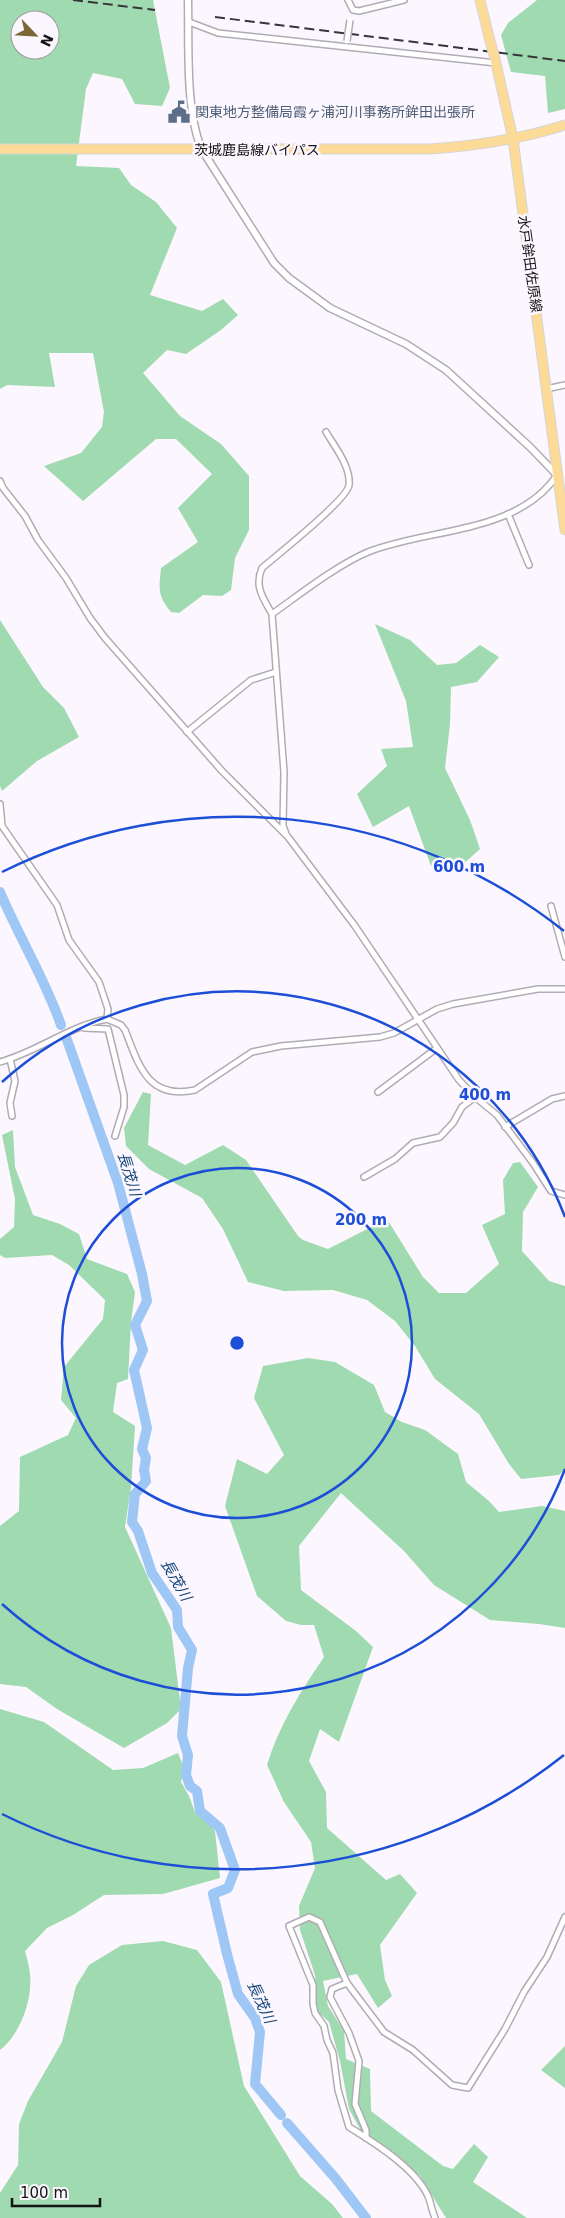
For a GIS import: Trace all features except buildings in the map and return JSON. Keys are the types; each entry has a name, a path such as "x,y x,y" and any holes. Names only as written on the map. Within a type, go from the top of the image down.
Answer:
{"main road":[{"name":"水戸鉾田佐原線","path":"480,0 513,139 565,530"},
{"name":"茨城鹿島線バイパス","path":"0,149 421,150 460,147 513,139 565,125"}],"street":[{"path":"188,0 193,126 202,150 268,256 289,278 330,308 406,344 432,359 523,440 557,475 550,486 535,499 508,514 479,525 369,552 307,589 272,614"},
{"path":"346,48 353,10 348,0"},
{"path":"353,10 359,11 404,0"},
{"path":"189,22 218,32 346,48 495,61"},
{"path":"546,389 565,385"},
{"path":"288,837 283,826 284,772 272,614 259,592 258,577 262,568 337,503 348,490 349,479 342,458 326,432"},
{"path":"0,481 100,631 222,771 288,837 403,994 418,1020 459,1080 475,1097 497,1115 504,1127 520,1144 551,1191 565,1195"},
{"path":"508,514 528,565"},
{"path":"187,732 251,680 276,672"},
{"path":"0,804 1,827 57,905 70,940 99,982 108,1009 107,1019"},
{"path":"551,906 565,957"},
{"path":"0,1062 97,1021 107,1019 125,1030 148,1079 160,1088 184,1092 195,1090 252,1052 281,1046 380,1037 394,1033 437,1009 453,1004 538,989 565,989"},
{"path":"81,1028 108,1029 124,1095 124,1107 115,1136"},
{"path":"378,1092 437,1048"},
{"path":"10,1059 15,1081 10,1103 12,1116"},
{"path":"504,1127 552,1099 565,1096"},
{"path":"364,1178 395,1159 414,1143 440,1137 456,1119 462,1107 475,1097"},
{"path":"435,2218 428,2196 417,2179 395,2159 349,2128 338,2090 333,2054 324,2026 313,2004 313,1985 288,1926 309,1916 320,1922 348,1982 384,2032 413,2050 452,2085 468,2088 505,2029 524,1992 547,1957 565,1917"},
{"path":"348,1982 332,1989 330,1997 349,2033 359,2061 354,2104 366,2130 366,2138"}],"green space":[{"path":"0,0 153,0 170,88 162,106 135,104 122,79 93,73 86,89 76,166 119,168 131,185 156,202 177,228 150,295 202,311 223,299 238,315 221,330 186,354 167,350 143,373 180,416 221,444 249,476 249,530 235,558 231,590 222,596 203,595 179,613 171,612 161,596 161,568 198,542 178,508 212,474 176,439 156,439 83,501 44,466 81,453 102,427 104,412 93,353 49,353 55,387 7,385 0,389"},
{"path":"537,0 565,0 565,109 548,113 545,76 511,72 501,35 508,23"},
{"path":"0,620 43,687 64,708 79,737 37,761 2,791 0,786"},
{"path":"375,624 410,640 437,665 456,663 480,645 499,657 477,682 451,687 450,724 445,768 470,820 480,849 460,867 431,866 409,806 373,827 357,794 387,766 381,749 413,747 406,701"},
{"path":"143,1092 151,1094 148,1145 185,1165 223,1145 246,1160 298,1236 303,1240 328,1249 387,1219 423,1277 439,1293 466,1293 499,1264 482,1225 505,1214 503,1180 513,1163 520,1162 538,1187 523,1212 522,1251 549,1281 565,1286 565,1469 559,1475 521,1479 509,1464 479,1414 435,1379 415,1346 395,1321 367,1300 333,1290 284,1291 248,1282 223,1229 202,1198 149,1169 126,1146 124,1128"},
{"path":"13,1130 15,1167 33,1215 60,1224 79,1234 87,1259 127,1274 135,1292 131,1322 128,1379 117,1383 113,1412 135,1426 131,1488 125,1527 171,1628 181,1709 167,1723 124,1748 57,1709 26,1687 0,1684 0,1526 19,1511 20,1457 68,1435 76,1418 61,1400 64,1367 103,1319 105,1300 69,1265 52,1255 5,1258 0,1255 0,1239 14,1227 15,1199 2,1135"},
{"path":"308,1358 335,1362 374,1385 385,1412 402,1422 425,1430 458,1454 466,1482 499,1512 542,1506 565,1511 565,1628 490,1620 434,1585 404,1551 341,1493 299,1546 301,1590 356,1631 373,1647 339,1742 320,1729 309,1761 326,1792 327,1828 386,1880 400,1874 417,1893 380,1945 385,1980 392,1996 378,2008 357,1974 323,1981 328,2006 344,2031 346,2059 370,2069 371,2111 443,2166 453,2169 474,2144 488,2157 473,2182 527,2218 446,2218 420,2176 399,2157 361,2131 349,2109 340,2061 329,2022 317,2011 315,1975 300,1930 299,1906 315,1868 311,1842 284,1802 267,1765 284,1722 324,1657 314,1625 301,1625 286,1621 257,1596 225,1506 237,1459 267,1474 284,1455 254,1398 263,1366"},
{"path":"0,1709 44,1722 113,1770 143,1768 178,1753 184,1768 181,1782 195,1812 208,1822 215,1831 220,1878 163,1894 104,1895 73,1915 47,1928 25,1951 30,1971 27,2005 24,2016 14,2035 0,2050"},
{"path":"163,1941 197,1950 221,1982 244,2086 300,2176 332,2204 343,2218 0,2218 0,2193 18,2165 19,2124 28,2101 62,2042 76,1986 89,1965 122,1945"},
{"path":"565,2046 565,2088 541,2070"}],"waterway":[{"name":"長茂川","path":"0,892 55,1008 61,1025"},
{"name":"長茂川","path":"66,1037 118,1183 142,1274 147,1301 135,1325 143,1350 134,1370 147,1428 142,1449 146,1458 144,1470 146,1481 135,1494 132,1522 138,1531 152,1573 177,1610 178,1627 192,1650 188,1668 182,1736 188,1755 186,1775 190,1786 197,1791 200,1811 220,1828 235,1870 228,1888 213,1894 238,1994 255,2018 260,2032 255,2084 281,2115"},
{"name":"長茂川","path":"287,2123 336,2179 366,2218"}],"railway":[{"path":"73,0 155,10"},
{"path":"215,17 565,61"}],"place":[{"name":"関東地方整備局霞ヶ浦河川事務所鉾田出張所","path":"179,112"}]}
